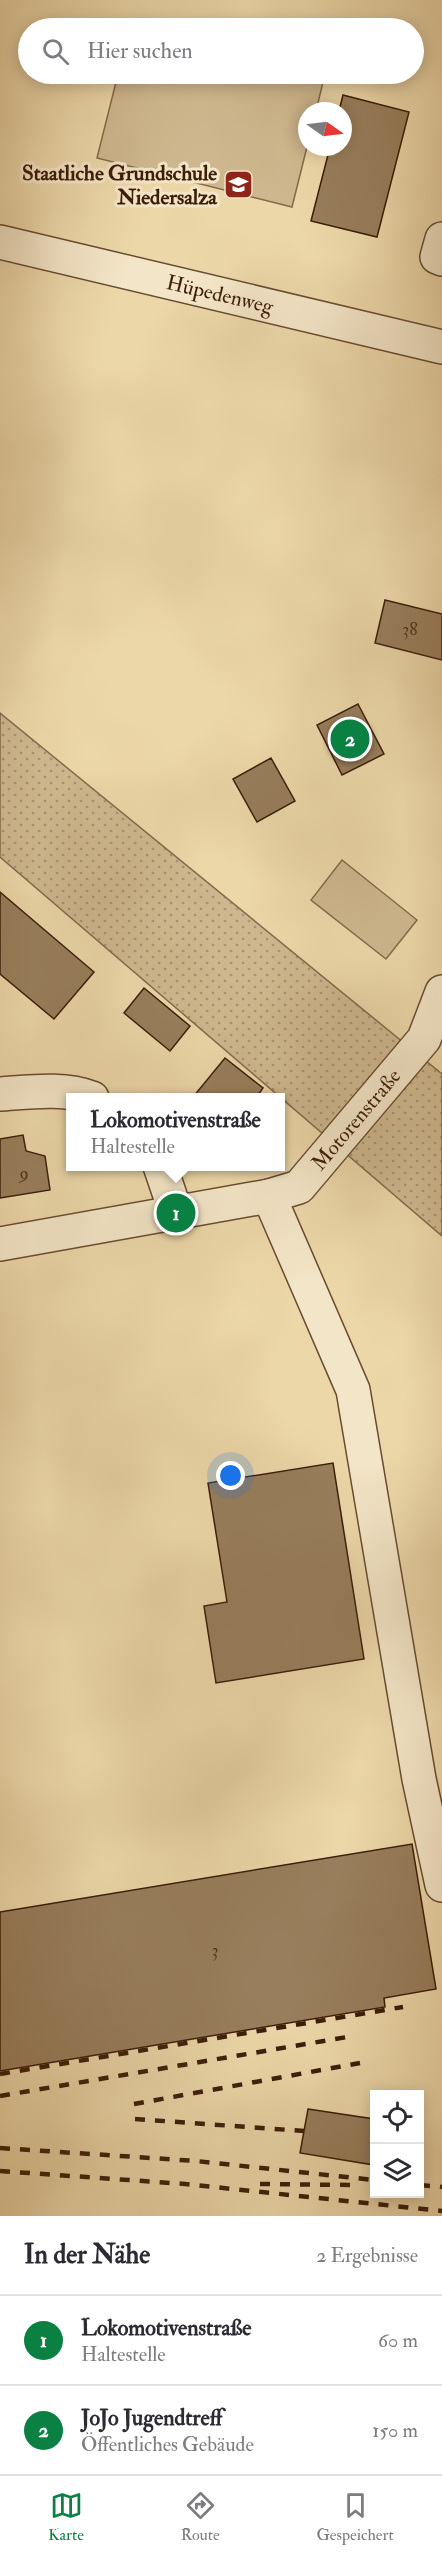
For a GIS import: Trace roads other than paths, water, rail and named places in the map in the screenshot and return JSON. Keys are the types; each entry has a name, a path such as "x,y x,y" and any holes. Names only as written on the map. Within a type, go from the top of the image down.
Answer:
{"street":[{"path":"442,239 437,257 442,259"},
{"name":"Hüpedenweg","path":"0,243 442,346"},
{"name":"Motorenstraße","path":"0,1244 269,1196 299,1187 424,1038 441,1001"},
{"path":"0,1094 46,1091 81,1093"},
{"path":"161,1171 176,1213"},
{"path":"269,1196 353,1390 419,1779 442,1885"}],"railway":[{"path":"0,2074 403,2007"},
{"path":"0,2096 353,2036"},
{"path":"134,2104 360,2063"},
{"path":"135,2119 304,2131"},
{"path":"0,2148 196,2161 370,2180"},
{"path":"0,2171 185,2184 442,2211"},
{"path":"260,2184 353,2185"},
{"path":"424,2185 442,2187"}],"place":[{"name":"Staatliche Grundschule Niedersalza","path":"238,185"},
{"name":"JoJo Jugendtreff","path":"350,739"},
{"name":"Lokomotivenstraße","path":"176,1213"}]}
